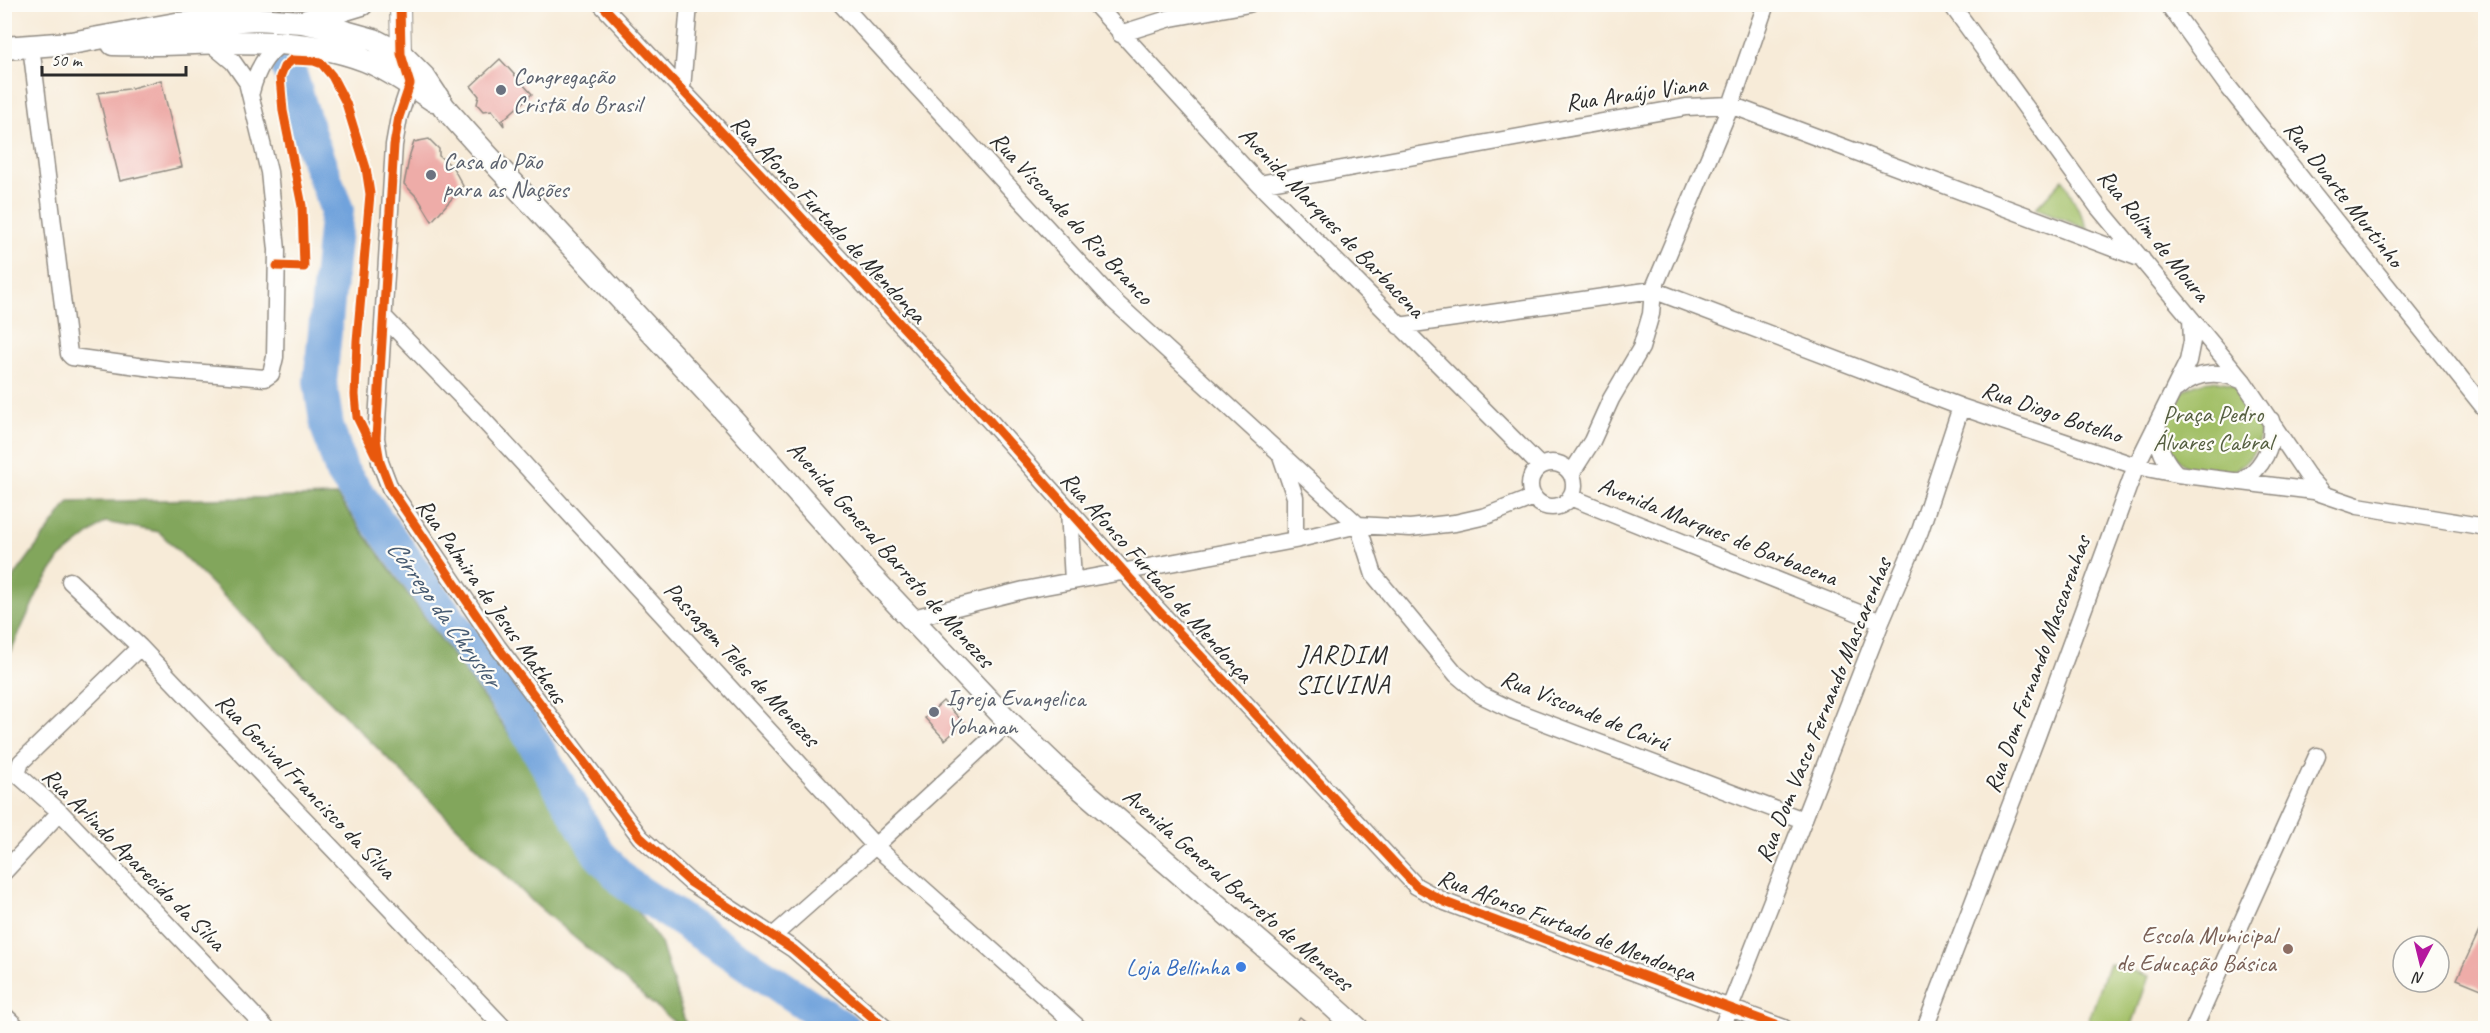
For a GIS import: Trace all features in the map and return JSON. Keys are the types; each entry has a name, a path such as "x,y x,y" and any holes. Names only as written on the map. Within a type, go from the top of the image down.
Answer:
{"main road":[{"path":"302,22 362,4"},
{"path":"4,48 71,43 211,20 257,19 302,22 374,40 401,54 424,77 444,107"},
{"path":"71,43 153,46 209,42 281,44 316,48 372,63 410,84 444,107"},
{"name":"Avenida General Barreto de Menezes","path":"444,107 566,242 735,422 870,575 1009,722 1056,767 1305,981 1357,1029"}],"street":[{"path":"400,4 401,54 410,84"},
{"name":"Rua Afonso Furtado de Mendonça","path":"601,4 989,420 1125,572 1416,886 1445,902 1784,1029"},
{"path":"682,89 689,4"},
{"name":"Rua Visconde do Rio Branco","path":"841,4 1114,301 1358,525"},
{"name":"Avenida Marques de Barbacena","path":"1095,4 1259,184 1540,466"},
{"path":"1120,34 1171,18 1249,4"},
{"path":"1571,474 1592,441 1611,399 1627,373 1634,336 1653,298 1731,105 1766,4"},
{"name":"Rua Rolim de Moura","path":"1951,4 2098,207 2243,381 2307,475 2323,493"},
{"name":"Rua Duarte Murtinho","path":"2168,4 2226,84 2486,410"},
{"path":"32,46 69,354 72,357 167,370 257,379 271,374 275,357 277,250 269,172 251,92 238,67 209,42"},
{"path":"251,92 261,65 272,50 281,44"},
{"name":"Rua Palmira de Jesus Matheus","path":"410,84 399,117 394,145 376,438 380,462 390,488 498,647 640,837 690,882 774,936 854,999 885,1029"},
{"name":"Rua Araújo Viana","path":"1259,184 1686,107 1731,105 2142,259"},
{"path":"1399,326 1653,298"},
{"name":"Rua Diogo Botelho","path":"1653,298 2136,466 2177,474 2323,493 2358,506 2486,527"},
{"name":"Passagem Teles de Menezes","path":"384,317 476,412 875,846 1079,1029"},
{"name":"Rua Dom Fernando Mascarenhas","path":"1925,1029 2037,736 2136,466 2190,355 2191,319"},
{"path":"2173,391 2188,380 2206,374 2226,374 2243,381"},
{"name":"Rua Dom Vasco Fernando Mascarenhas","path":"1722,1029 1881,622 1920,531 1961,407"},
{"path":"2240,482 2254,472 2265,456 2271,438 2271,419"},
{"path":"2158,421 2157,436 2161,451 2177,474"},
{"path":"1280,452 1294,497 1295,540"},
{"path":"1561,465 1571,474 1574,486 1570,497 1561,505 1549,506 1534,497 1531,490 1532,477 1540,466 1561,465"},
{"path":"913,618 1024,590 1295,540 1358,525 1410,528 1455,524 1486,516 1534,497"},
{"name":"Avenida Marques de Barbacena","path":"1570,497 1881,622"},
{"name":"Rua Afonso Furtado de Mendonça","path":"1069,510 1072,581"},
{"name":"Rua Visconde de Cairú","path":"1358,525 1374,576 1456,674 1481,695 1512,710 1803,820"},
{"name":"Rua Genival Francisco da Silva","path":"70,581 140,647 504,1029"},
{"name":"Rua Arlindo Aparecido da Silva","path":"140,647 21,762 17,774 60,812 266,1029"},
{"path":"774,936 1009,722"},
{"path":"2194,1029 2317,756"},
{"path":"4,872 60,812"},
{"path":"4,1016 18,1029"}],"green space":[{"path":"2063,179 2089,230 2036,208"},
{"name":"Praça Pedro Álvares Cabral","path":"2213,381 2231,384 2246,395 2257,410 2260,428 2257,446 2246,461 2231,472 2213,475 2195,472 2180,461 2169,446 2166,428 2169,410 2180,395 2195,384"},
{"path":"337,496 661,943 687,1028 681,1028 535,904 159,532 105,522 60,558 39,590 5,664 5,589 69,502"},
{"path":"2109,963 2149,976 2131,1028 2086,1028"}],"building":[{"name":"Congregação Cristã do Brasil","path":"500,59 532,94 503,120 504,126 492,110 483,111 477,104 479,96 471,86"},
{"path":"161,80 182,167 120,181 98,93 128,89"},
{"name":"Casa do Pão para as Nações","path":"429,139 439,149 439,156 452,166 463,186 432,221 418,198 404,184 414,142"},
{"path":"943,701 964,723 945,740 925,718"},
{"path":"2486,916 2486,991 2457,979"},
{"path":"1300,1017 1314,1028 1290,1028"}],"waterway":[{"name":"Córrego da Chrysler","path":"289,70 312,144 337,210 320,382 327,426 342,472 516,712 599,854 627,884 843,1028"}],"cycle path":[{"path":"400,4 401,54 410,84 399,117 394,145 376,438 380,462 390,488 498,647 640,837 690,882 793,949 885,1028"},
{"path":"601,4 989,420 1159,611 1416,886 1445,902 1784,1028"},
{"path":"277,266 304,267 302,206 283,111 280,77 284,67 292,60 314,61 322,64 332,76 346,103 366,168 370,194 357,341 355,395 357,417 376,456"}],"place":[{"name":"Congregação Cristã do Brasil","path":"501,90"},
{"name":"Casa do Pão para as Nações","path":"431,175"},
{"name":"Igreja Evangelica Yohanan","path":"934,712"},
{"name":"Escola Municipal de Educação Básica","path":"2288,949"},
{"name":"Loja Bellinha","path":"1241,967"}],"district":[{"name":"JARDIM SILVINA","path":"1343,669"}]}
